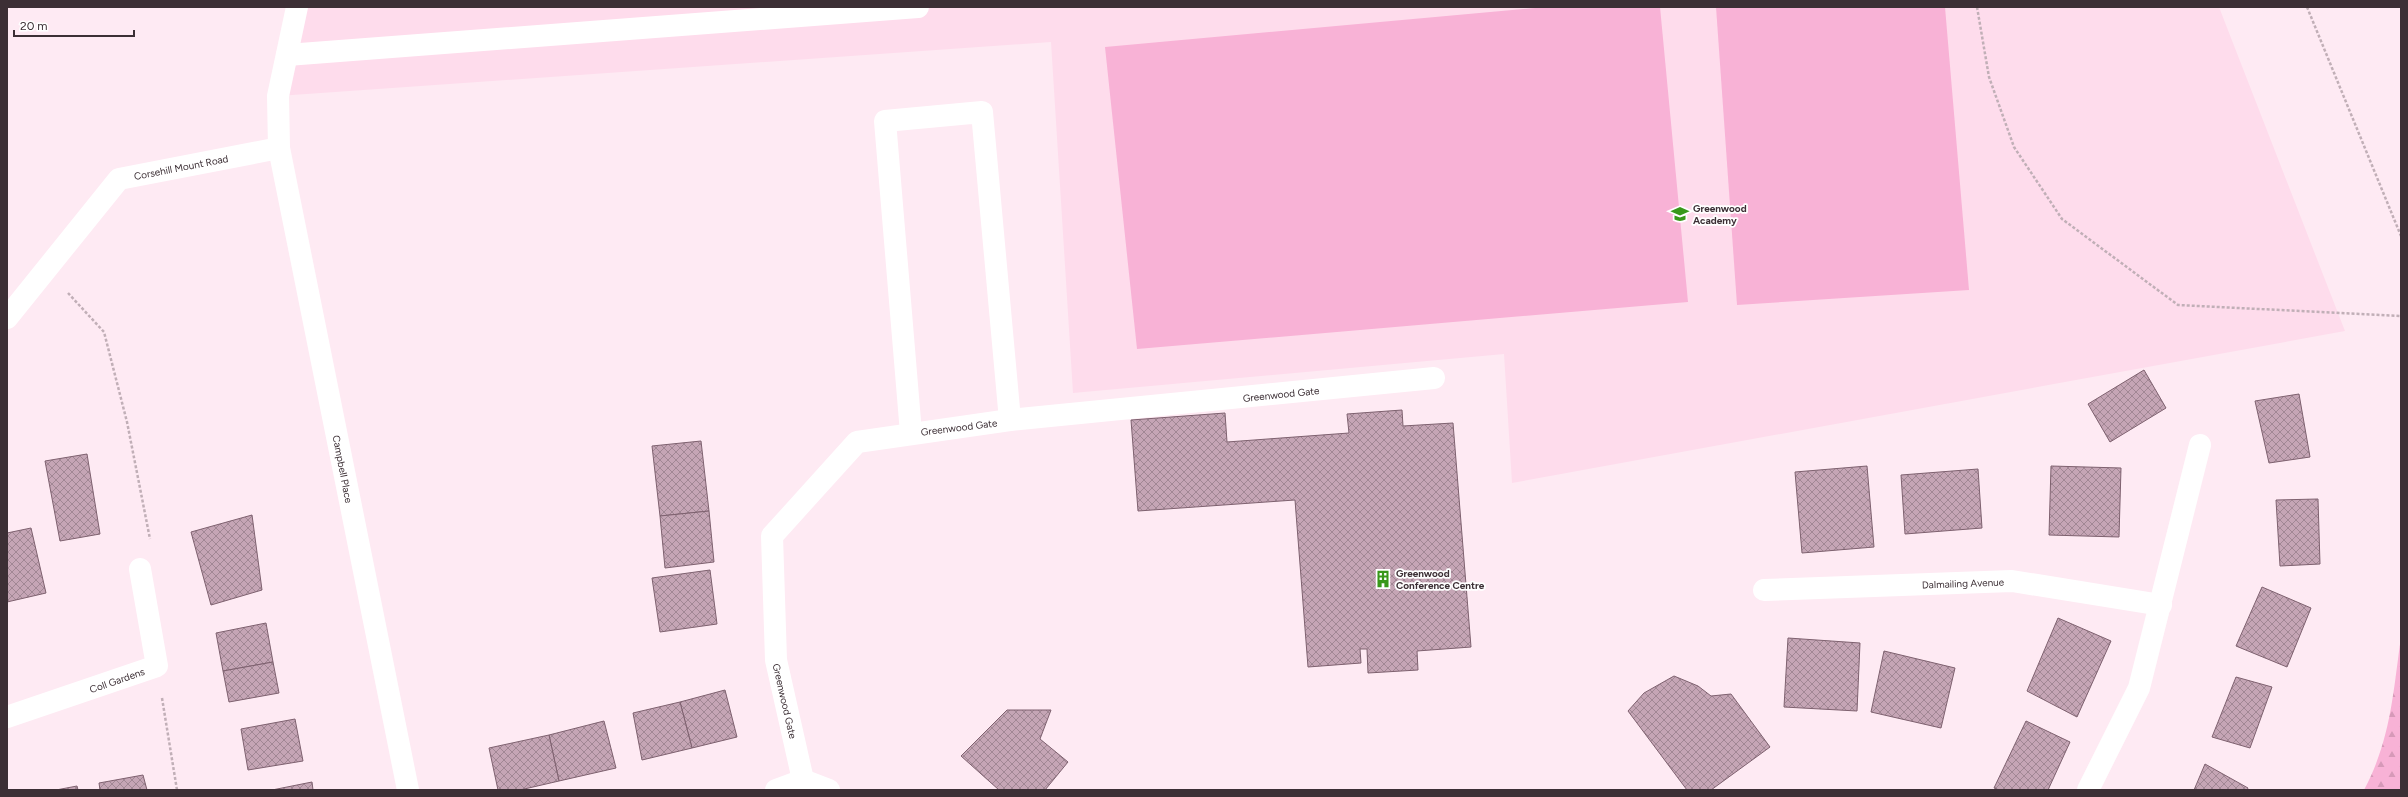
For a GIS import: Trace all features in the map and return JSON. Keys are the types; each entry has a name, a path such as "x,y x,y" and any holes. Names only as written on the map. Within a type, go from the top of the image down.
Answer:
{"street":[{"path":"279,148 278,96 297,7"},
{"path":"287,55 698,16 918,7"},
{"path":"911,433 885,121 982,112 1010,420"},
{"name":"Corsehill Mount Road","path":"7,318 119,179 279,148"},
{"name":"Campbell Place","path":"279,148 408,790"},
{"name":"Greenwood Gate","path":"803,780 776,660 772,536 858,442 911,433 1010,420 1434,378"},
{"path":"2088,790 2140,688 2200,445"},
{"name":"Coll Gardens","path":"7,717 157,666 140,569"},
{"name":"Dalmailing Avenue","path":"1764,590 2012,581 2161,605"},
{"path":"776,790 803,780 830,790"}],"path":[{"path":"1977,7 1989,77 2014,147 2062,219 2178,305 2401,316"},
{"path":"2308,7 2401,236"},
{"path":"47,269 104,332 127,422 150,539 140,569"},
{"path":"157,666 177,790"}],"shaded area":[{"name":"Greenwood Academy","path":"297,7 2219,7 2345,331 1512,483 1504,354 1073,393 1051,42 278,96"}],"green space":[{"path":"1546,7 1660,7 1688,302 1137,349 1105,47"},
{"path":"1716,7 1945,7 1969,290 1737,305"},
{"path":"2401,637 2401,790 2364,790 2380,752 2390,715"}],"building":[{"path":"2144,370 2166,408 2110,442 2088,404"},
{"path":"2299,394 2310,457 2269,463 2255,401"},
{"name":"Greenwood Conference Centre","path":"1402,410 1403,426 1453,423 1471,647 1417,651 1418,670 1368,673 1367,649 1360,649 1361,663 1308,667 1295,500 1138,511 1131,420 1225,413 1227,442 1349,433 1347,414"},
{"path":"701,441 709,511 660,516 652,446"},
{"path":"87,454 100,534 60,541 45,461"},
{"path":"1867,466 1874,547 1802,553 1795,472"},
{"path":"2051,466 2121,468 2119,537 2049,535"},
{"path":"1978,469 1982,528 1905,534 1901,475"},
{"path":"2318,499 2320,564 2280,566 2276,500"},
{"path":"709,511 714,562 665,568 660,516"},
{"path":"252,515 262,590 211,605 191,532"},
{"path":"31,528 46,593 7,602 7,533"},
{"path":"710,570 717,624 660,632 652,578"},
{"path":"2262,587 2311,608 2287,667 2236,646"},
{"path":"2058,618 2111,641 2077,717 2027,691"},
{"path":"266,623 273,662 223,671 216,633"},
{"path":"1788,638 1860,643 1857,711 1784,707"},
{"path":"1884,651 1955,668 1941,728 1871,712"},
{"path":"273,662 279,693 229,702 223,671"},
{"path":"1674,676 1698,686 1711,696 1731,694 1770,747 1711,790 1687,790 1628,711 1644,693"},
{"path":"2236,677 2272,687 2250,748 2212,737"},
{"path":"725,690 737,737 692,748 680,702"},
{"path":"680,702 692,748 642,760 633,713"},
{"path":"1007,710 1051,710 1040,739 1068,762 1045,790 999,790 961,756"},
{"path":"295,719 303,761 248,770 241,729"},
{"path":"604,721 616,768 559,781 549,735"},
{"path":"2026,721 2070,742 2048,790 1999,790 1994,788"},
{"path":"549,735 559,781 520,790 498,790 489,748"},
{"path":"2205,764 2248,788 2247,790 2194,790"},
{"path":"143,775 147,790 100,790 99,783"},
{"path":"312,782 313,790 272,790"},
{"path":"77,786 78,790 56,790"}],"place":[{"name":"Greenwood Academy","path":"1680,214"},
{"name":"Greenwood Conference Centre","path":"1383,579"}]}
